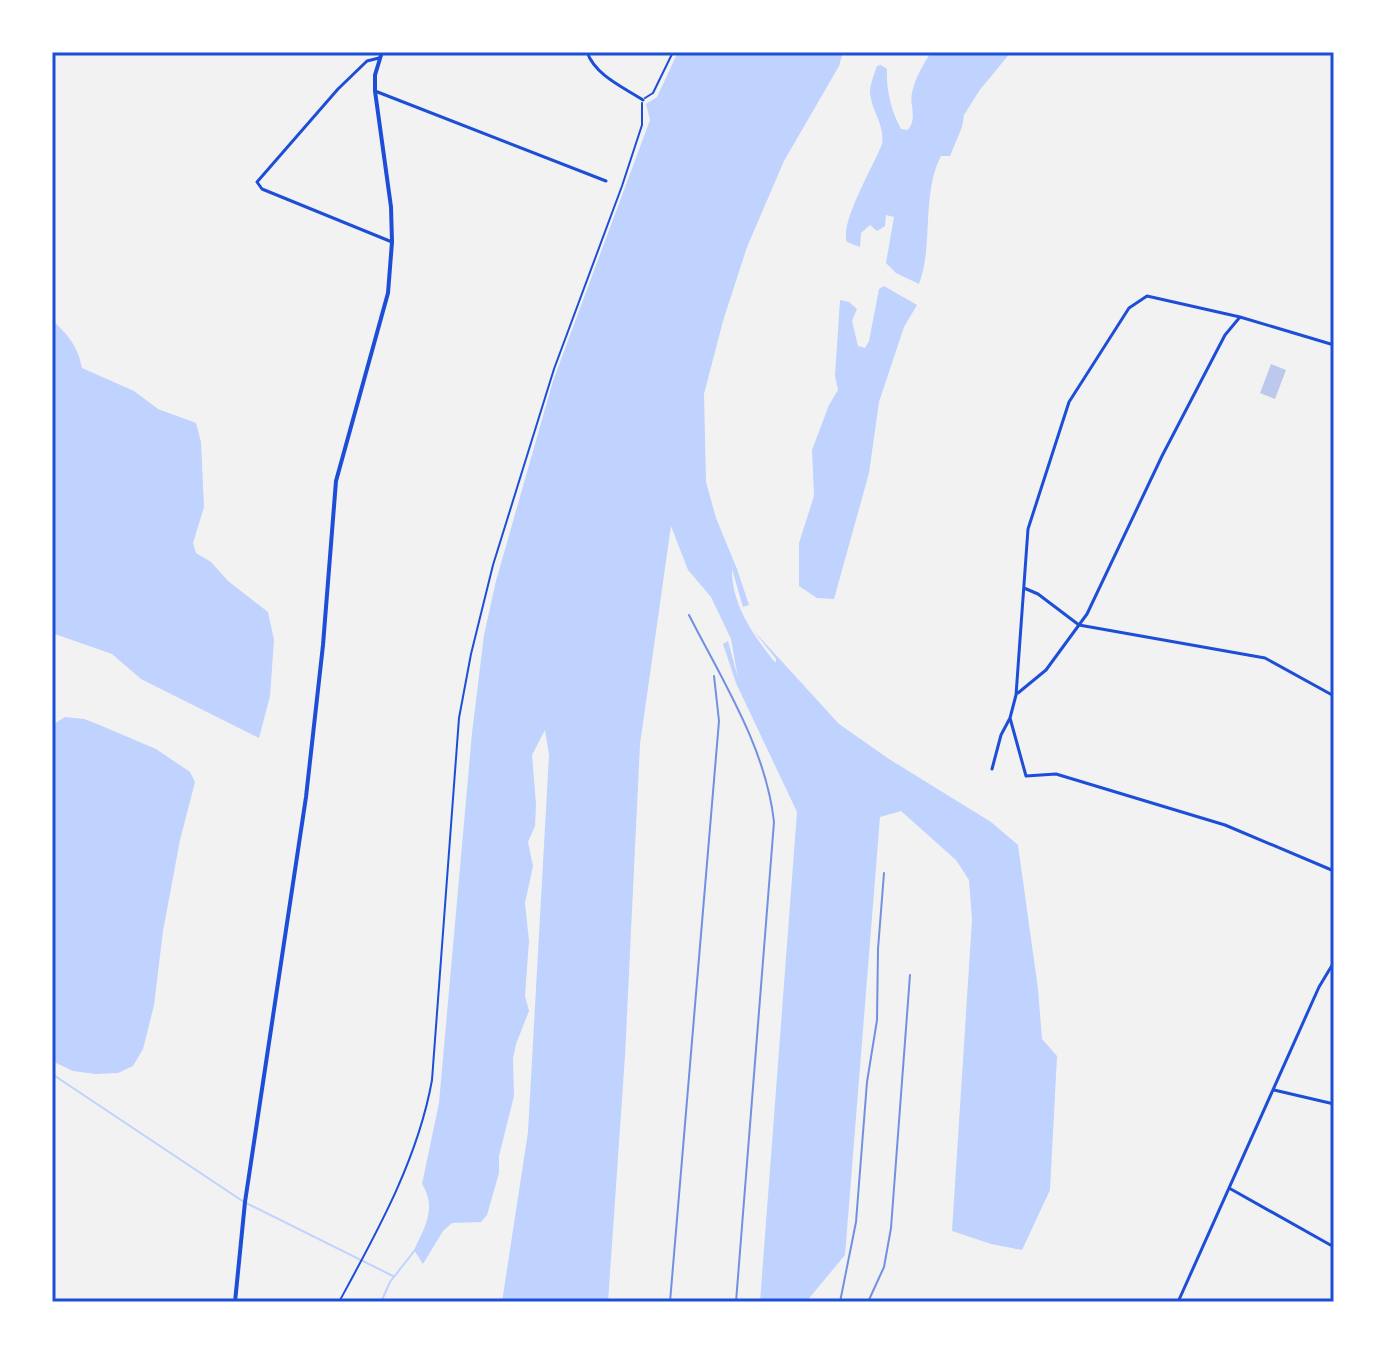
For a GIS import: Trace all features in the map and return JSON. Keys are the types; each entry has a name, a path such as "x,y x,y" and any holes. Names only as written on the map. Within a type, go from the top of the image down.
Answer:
{"street":[{"path":"235,1302 245,1202 306,797 323,645 336,481 388,293 392,242 375,91 382,52"},
{"path":"587,52 591,63 599,70 643,100"},
{"path":"379,58 367,61 338,89 257,182 262,189 392,242"},
{"path":"375,91 606,181"},
{"path":"992,769 1016,695 1028,529 1069,402 1129,308 1147,296 1240,317 1334,345"},
{"path":"1016,695 1046,670 1087,614 1155,470 1225,335 1240,317"},
{"path":"1024,588 1038,594 1079,625 1265,658 1334,696"},
{"path":"1010,718 1026,776 1056,774 1225,825 1334,871"},
{"path":"1178,1302 1319,987 1334,962"},
{"path":"1274,1090 1334,1104"},
{"path":"1229,1188 1334,1247"}],"path":[{"path":"339,1302 384,1217 428,1103 459,718 482,605 554,369 642,125 643,100 653,93 673,52"}],"water":[{"path":"678,52 843,52 839,66 784,161 747,247 723,321 704,394 706,482 716,518 749,605 743,607 732,569 739,606 751,629 774,661 776,659 753,630 839,724 991,822 1018,845 1042,1039 1057,1056 1050,1190 1022,1250 952,1231 972,920 969,880 956,860 901,811 880,817 845,1255 806,1302 760,1302 797,812 736,683 723,644 728,641 738,678 731,639 711,597 688,570 671,526 640,744 625,1056 608,1302 502,1302 528,1132 549,755 545,730 532,755 535,826 528,842 533,866 525,903 529,941 525,996 529,1011 513,1058 514,1096 499,1156 499,1173 487,1215 481,1222 452,1223 443,1231 423,1264 414,1250 429,1209 422,1184 439,1103 472,733 484,635 496,581 553,381 650,120 646,104 657,97"},
{"path":"931,52 1011,52 979,91 964,115 950,156 941,156 935,171 929,203 926,253 919,284 896,273 886,263 894,217 886,215 885,226 877,231 870,225 861,233 860,247 847,242 846,233 852,209 882,144 882,130 870,92 877,66 887,69 888,92 894,115 901,129 908,130 913,116 913,87"},
{"path":"884,286 917,305 904,327 879,402 869,473 834,599 817,598 799,586 799,543 814,496 812,450 838,390 835,376 840,300 849,302 857,309 852,321 858,346 865,348 879,289"},
{"path":"52,320 72,341 82,368 134,391 158,409 196,423 201,442 204,507 193,543 196,553 211,562 228,581 268,612 274,640 270,696 259,738 141,679 112,654 52,633"},
{"path":"65,717 84,719 156,749 190,772 195,782 180,840 163,931 154,1005 143,1049 133,1066 118,1073 73,1071 52,1061 52,730 54,724"}],"building":[{"path":"1271,364 1286,370 1275,399 1260,393"}],"waterway":[{"path":"52,1074 244,1202 393,1276"},
{"path":"381,1302 390,1282 415,1250"}],"railway":[{"path":"689,615 752,741 762,768 774,822 736,1302"},
{"path":"670,1302 719,721 714,676"},
{"path":"840,1302 856,1222 867,1082 877,1020 884,873"},
{"path":"868,1302 884,1267 891,1228 910,975"}]}
